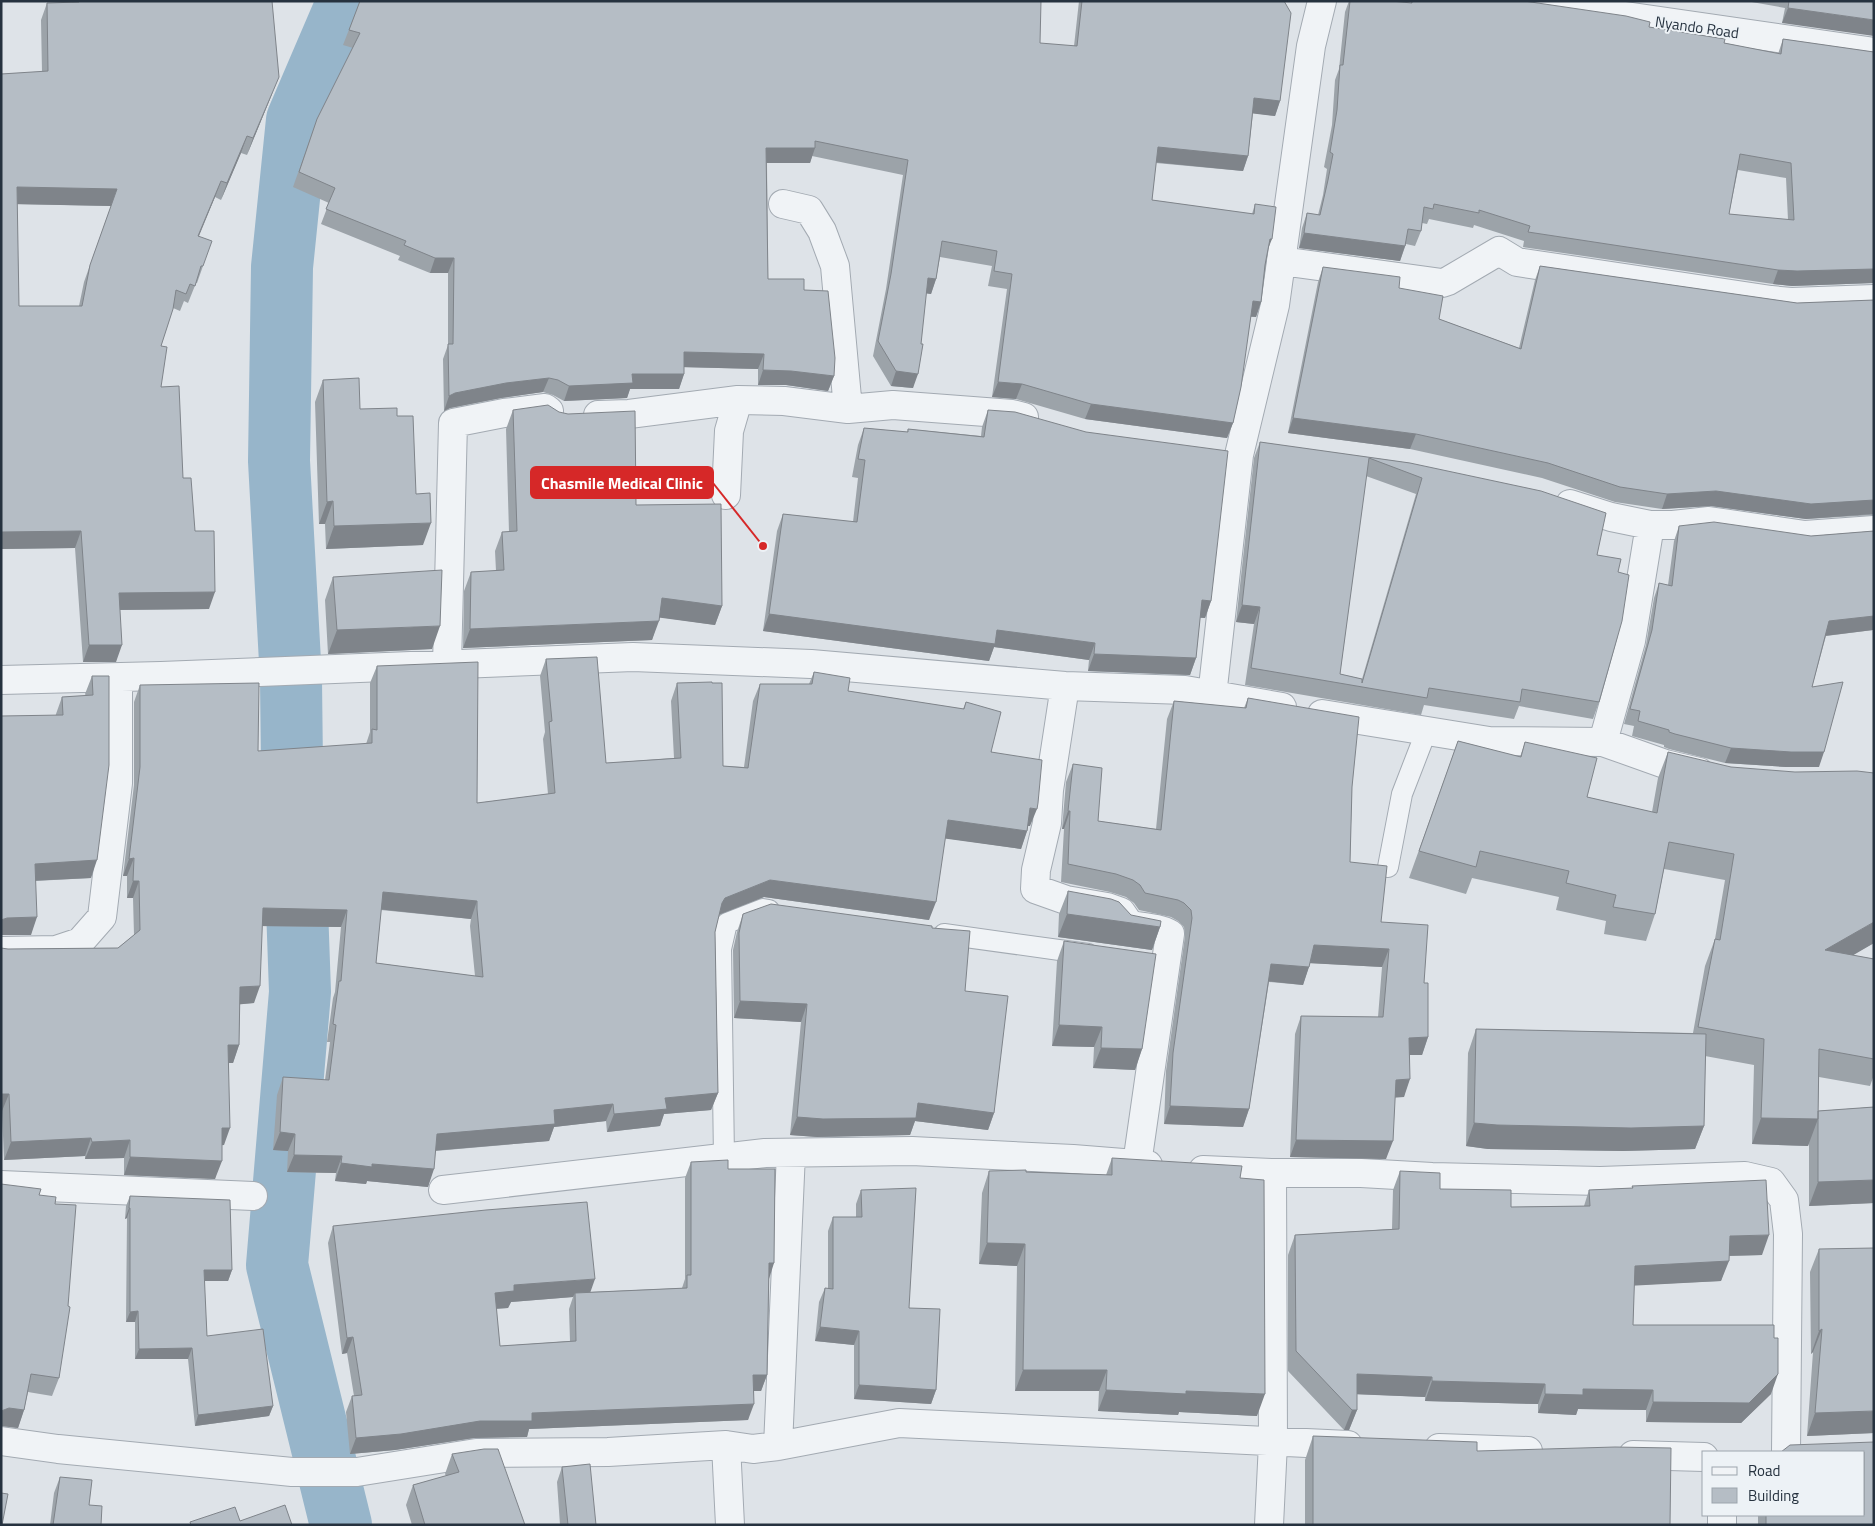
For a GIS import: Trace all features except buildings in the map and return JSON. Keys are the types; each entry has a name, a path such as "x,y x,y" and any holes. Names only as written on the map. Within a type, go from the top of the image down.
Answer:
{"street":[{"path":"1212,696 1229,453 1275,305 1311,46 1322,1"},
{"name":"Nyando Road","path":"1521,1 1874,52"},
{"path":"784,204 809,210 822,231 835,266 848,409"},
{"path":"1281,261 1442,283 1499,251 1517,262 1771,300 1790,302 1874,299"},
{"path":"726,496 729,430 738,400"},
{"path":"447,665 453,422 545,408 560,417 629,414 738,400 784,401 848,409 893,405 911,406 1012,414 1047,424"},
{"path":"1546,496 1611,517 1650,525 1709,521 1810,535 1874,530"},
{"path":"1603,742 1631,641 1650,525"},
{"path":"1,680 118,678 633,657 811,664 1065,686 1185,690 1426,732 1489,741 1603,742 1665,764 1723,778"},
{"path":"1,950 56,950 80,942 102,917 118,783 118,678"},
{"path":"1065,686 1049,790 1047,823 1036,870 1035,888 1066,900 1107,907 1121,912 1130,925 1164,931 1170,934 1155,963 1137,1164"},
{"path":"443,1190 765,1153 912,1152 1073,1158 1221,1171 1361,1173 1432,1177 1600,1180 1744,1176 1771,1182 1784,1200 1788,1234 1786,1451"},
{"path":"778,1446 791,1153"},
{"path":"1269,1525 1273,1443 1272,1173"},
{"path":"1,1186 253,1196"},
{"path":"1,1441 58,1449 292,1472 357,1472 476,1453 608,1452 726,1445 753,1449 898,1423 1273,1443 1371,1446"},
{"path":"726,1445 730,1525"},
{"path":"1410,1448 1557,1452"},
{"path":"1606,1454 1702,1457"}],"lane":[{"path":"1388,867 1402,794 1426,732"},
{"path":"724,1158 721,949 727,923 763,910 783,912"},
{"path":"930,932 1106,956"}],"waterway":[{"path":"341,1525 277,1265 300,992 291,680 279,461 282,267 297,120 348,1"}],"place":[{"name":"Chasmile Medical Clinic","path":"763,546"}]}
